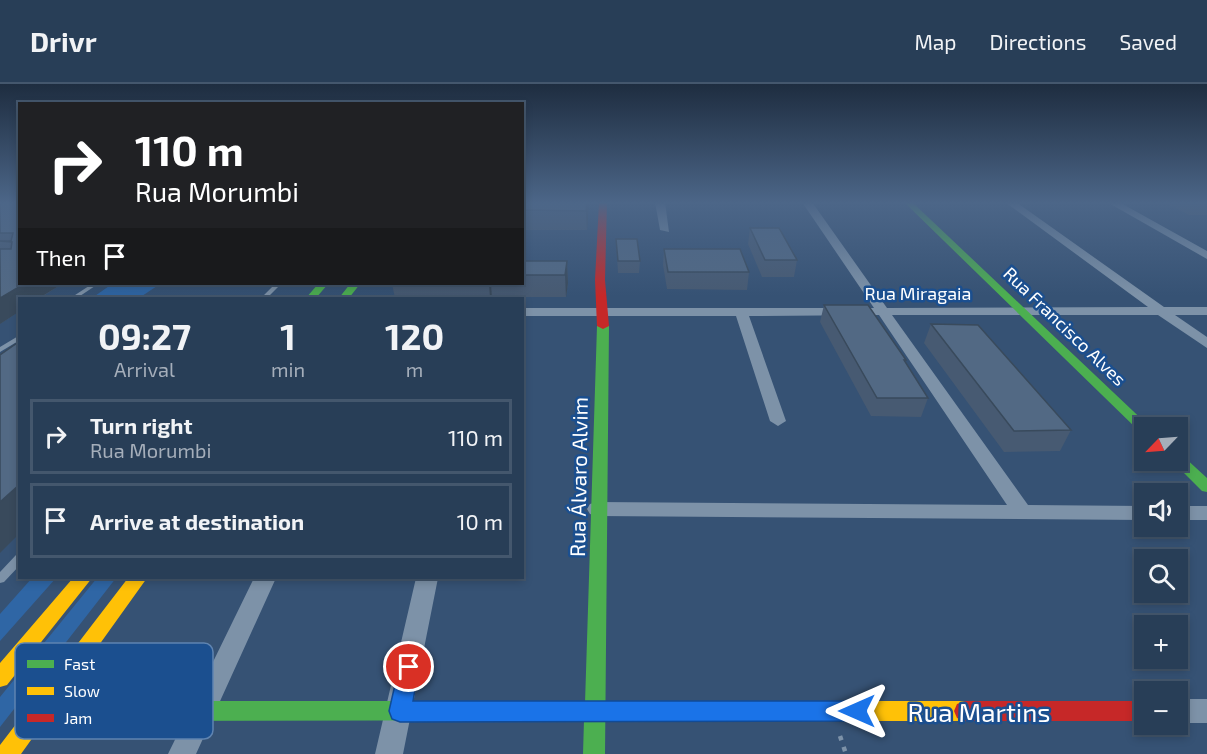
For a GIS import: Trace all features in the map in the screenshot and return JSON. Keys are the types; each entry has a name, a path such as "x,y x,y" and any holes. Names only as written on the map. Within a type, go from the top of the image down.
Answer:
{"street":[{"name":"Rua Álvaro Alvim","path":"594,754 597,509 603,312 600,280 602,233"},
{"path":"829,233 1022,512"},
{"name":"Rua Francisco Alves","path":"941,233 1134,418"},
{"path":"1054,233 1207,344"},
{"path":"1167,233 1207,256"},
{"path":"312,297 322,285"},
{"path":"345,297 354,285"},
{"name":"Rua Miragaia","path":"524,312 1207,311"},
{"path":"741,312 778,421"},
{"path":"1188,469 1207,488"},
{"path":"597,509 1134,513"},
{"path":"1188,513 1207,513"},
{"path":"29,643 82,579"},
{"path":"90,643 137,579"},
{"path":"213,692 265,579"},
{"path":"389,754 427,579"},
{"path":"0,678 15,660"},
{"name":"Rua Martins","path":"213,712 1134,711"},
{"path":"1188,711 1207,711"},
{"path":"7,754 18,739"},
{"path":"182,754 190,739"}],"lane":[{"path":"76,297 94,285"},
{"path":"265,297 277,285"},
{"path":"0,351 18,338"},
{"path":"0,579 18,560"}],"shaded area":[{"path":"111,285 158,285 140,297 93,297"},
{"path":"31,579 55,579 0,641 0,614"},
{"path":"96,579 115,579 65,643 44,643"},
{"path":"15,679 15,708 0,727 0,697"}],"building":[{"path":"13,233 18,233 18,285 22,285 0,298 0,249 11,249 12,242 0,241 11,241"},
{"path":"752,233 782,233 797,260 765,260"},
{"path":"616,239 637,239 640,261 618,261"},
{"path":"664,249 740,249 749,272 668,272"},
{"path":"524,261 567,261 565,275 524,275"},
{"path":"824,305 868,305 906,360 904,360 928,398 877,398"},
{"path":"931,324 978,325 1071,430 1014,431"},
{"path":"18,342 18,486 0,502 0,355"}],"traffic: fast":[{"path":"941,233 1134,418"},
{"path":"312,297 322,285"},
{"path":"345,297 354,285"},
{"path":"594,754 603,326"},
{"path":"1188,469 1207,487"},
{"path":"213,711 580,711"}],"traffic: slow":[{"path":"29,643 82,579"},
{"path":"90,643 137,579"},
{"path":"0,678 15,660"},
{"path":"580,711 965,711"},
{"path":"7,754 18,739"}],"traffic: jam":[{"path":"602,233 600,280 603,326"},
{"path":"965,711 1134,711"}],"route":[{"path":"409,667 400,711 857,711"}]}
